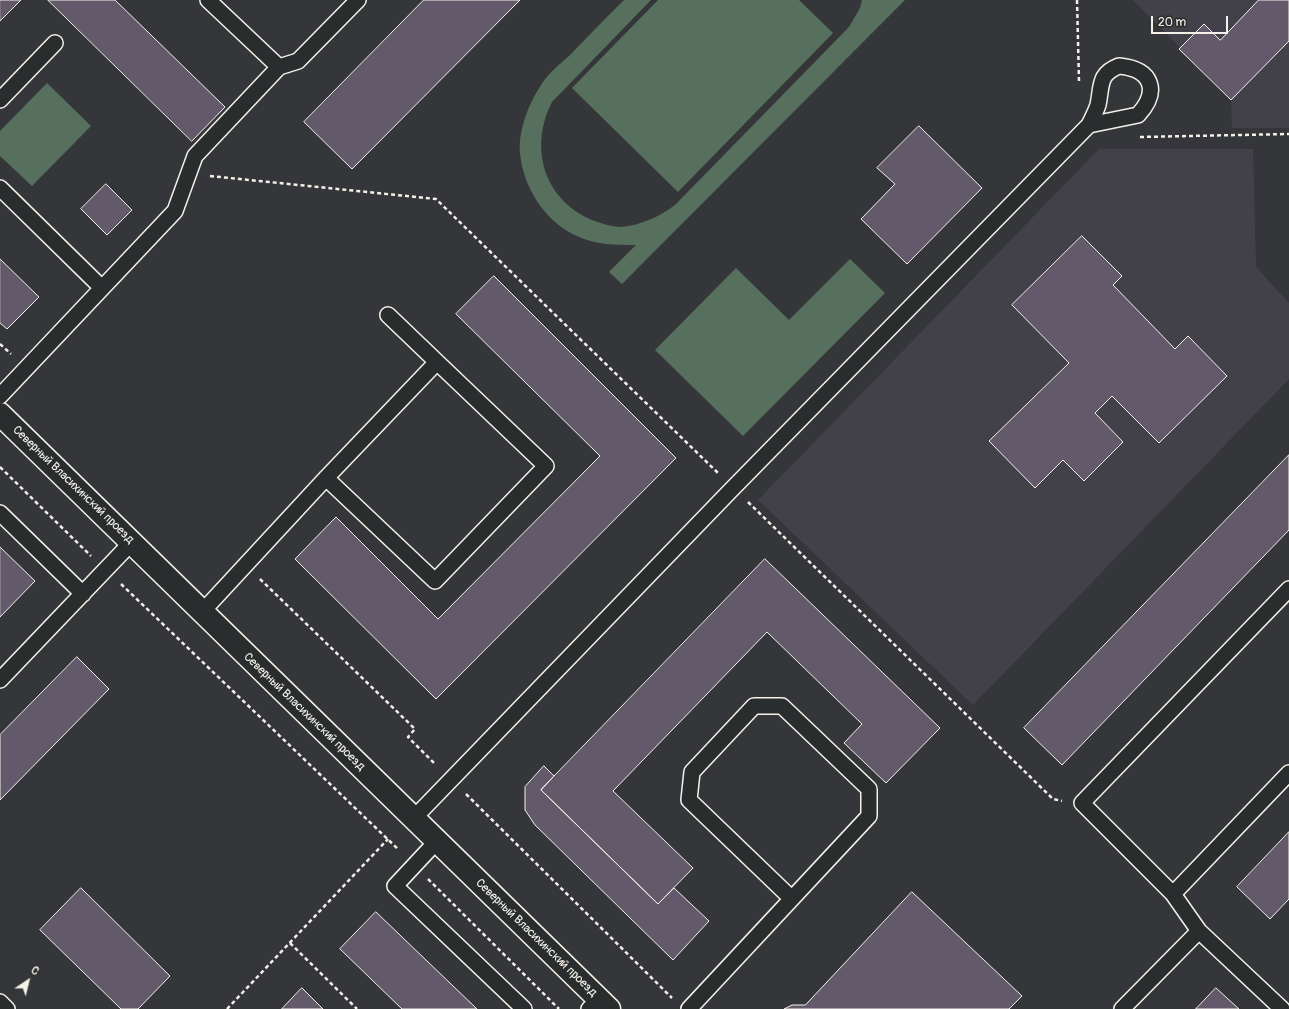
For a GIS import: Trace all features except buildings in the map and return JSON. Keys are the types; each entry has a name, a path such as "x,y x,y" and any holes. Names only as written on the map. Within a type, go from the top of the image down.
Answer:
{"street":[{"name":"Северный Власихинский проезд","path":"0,414 414,818 599,1006"}],"lane":[{"path":"208,0 279,68"},
{"path":"0,396 175,211 195,156 279,68 298,61 358,0"},
{"path":"0,100 55,43"},
{"path":"414,818 450,778 1089,125 1098,105 1101,82 1109,70 1119,66 1132,67 1144,75 1151,86 1150,98 1138,115 1089,125"},
{"path":"0,188 102,288"},
{"path":"326,478 435,582 546,466 388,315"},
{"path":"202,612 326,478 437,362"},
{"path":"0,513 83,594"},
{"path":"0,680 131,543"},
{"path":"1282,1009 1199,931 1173,894 1082,804 1289,589"},
{"path":"683,1006 791,898 869,816 869,789 782,706 754,706 692,772 689,800 791,898"},
{"path":"1173,894 1289,773"},
{"path":"437,842 395,886 524,1009"},
{"path":"1122,1009 1199,931"},
{"path":"0,1002 7,1009"}],"path":[{"path":"1132,138 1289,134"},
{"path":"189,174 436,200 1053,799 1082,804"},
{"path":"0,467 388,839 559,1009"},
{"path":"246,564 415,729 408,737 683,1006"},
{"path":"227,1009 388,839"},
{"path":"290,942 358,1009"}],"shaded area":[{"path":"1133,0 1289,0 1289,128 1232,128 1231,100"},
{"path":"1099,149 1253,149 1256,267 1289,303 1289,379 973,705 758,500"}],"green space":[{"path":"624,0 651,0 552,102 545,119 542,136 542,154 545,170 552,185 562,199 575,211 592,220 610,226 621,227 650,220 675,205 849,27 860,8 862,0 905,0 622,284 609,272 636,245 613,245 598,243 577,236 565,230 555,222 546,213 531,191 522,166 520,144 523,125 529,106 543,82 552,71 569,56"},
{"path":"658,0 799,0 833,33 678,192 572,88"},
{"path":"47,83 91,126 32,186 0,156 0,131"},
{"path":"850,259 885,293 743,436 655,350 736,268 789,320"}]}
